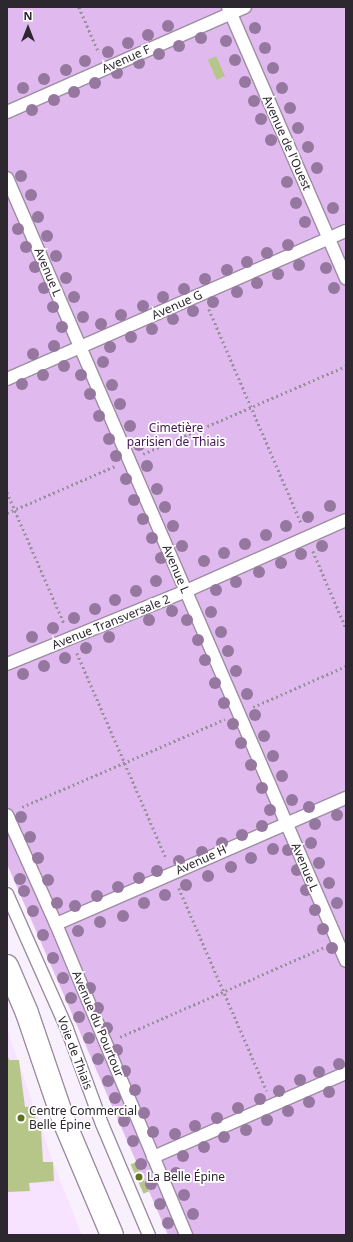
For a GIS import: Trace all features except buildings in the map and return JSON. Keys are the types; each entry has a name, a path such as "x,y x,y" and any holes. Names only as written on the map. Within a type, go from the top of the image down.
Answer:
{"street":[{"path":"7,966 27,1013 63,1119 112,1235"}],"lane":[{"name":"Avenue F","path":"7,112 106,68 229,10 245,7"},
{"name":"Avenue de l'Ouest","path":"229,10 346,279"},
{"name":"Avenue L","path":"7,178 346,960"},
{"name":"Avenue G","path":"7,379 346,231"},
{"name":"Avenue Transversale 2","path":"7,664 186,591 346,520"},
{"name":"Avenue H","path":"56,924 172,872 346,798"},
{"name":"Avenue du Pourtour","path":"7,814 56,924 186,1235"},
{"name":"Voie de Thiais","path":"7,894 67,1030 102,1124 149,1235"},
{"path":"153,1157 346,1073"}],"path":[{"path":"79,7 106,68"},
{"path":"202,294 346,628"},
{"path":"7,513 346,366"},
{"path":"7,492 273,1105"},
{"path":"21,808 346,666"},
{"path":"106,1043 338,942"}],"shaded area":[{"path":"7,1029 53,1162 82,1235 7,1235"}],"green space":[{"name":"Cimetière parisien de Thiais","path":"7,7 346,7 346,1235 168,1235 7,864"}],"place":[{"name":"Centre Commercial Belle Épine","path":"21,1118"},
{"name":"La Belle Épine","path":"139,1177"}]}
